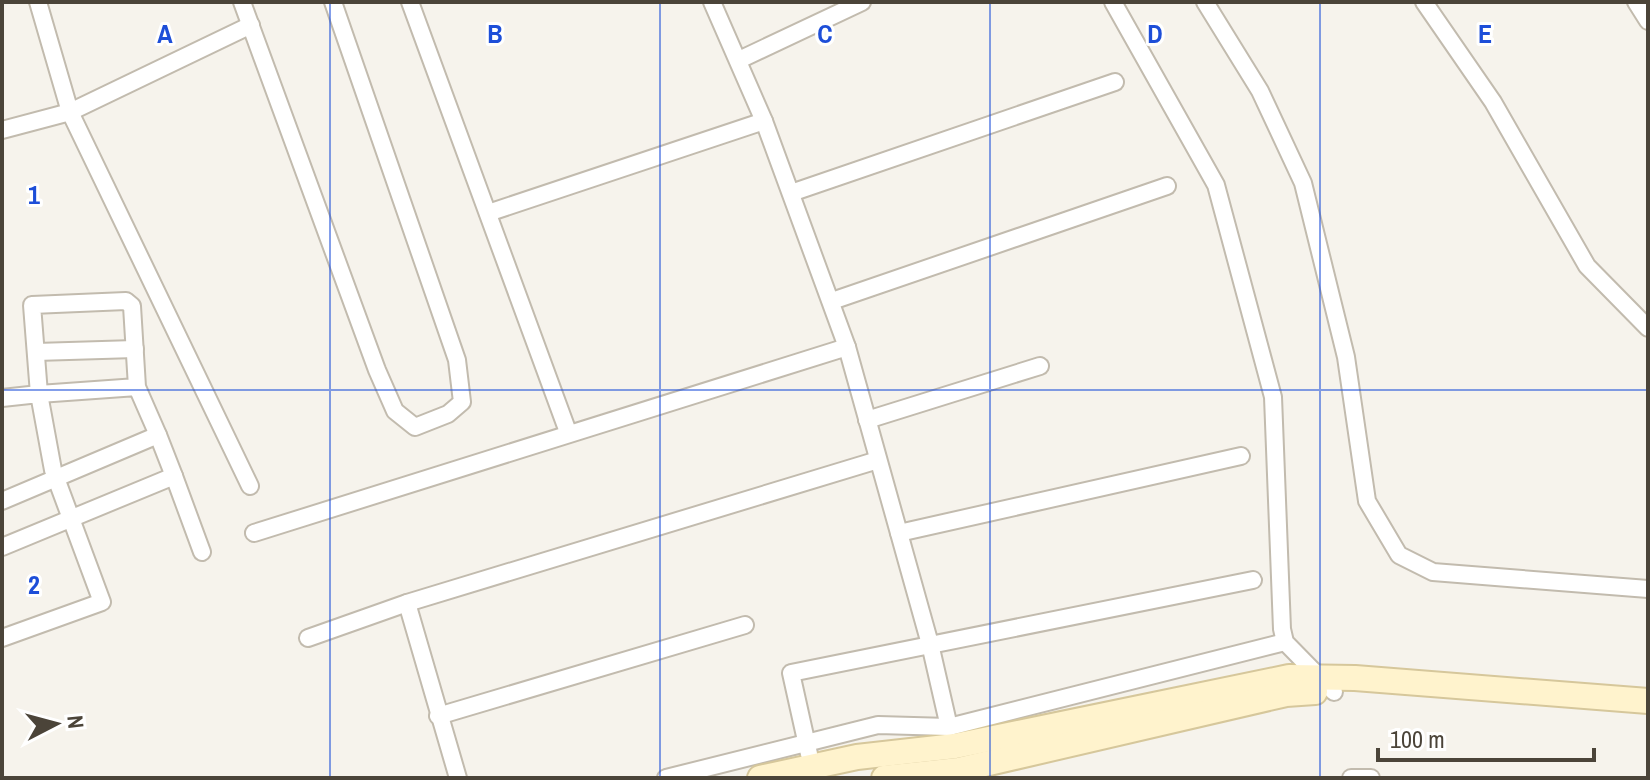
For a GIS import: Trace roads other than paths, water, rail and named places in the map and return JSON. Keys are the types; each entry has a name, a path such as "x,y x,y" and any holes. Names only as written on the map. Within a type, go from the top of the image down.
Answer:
{"street":[{"path":"38,2 70,112 250,486"},
{"path":"242,2 377,370 395,411 415,427 448,414 462,402 457,360 333,2"},
{"path":"712,2 764,121 832,301 930,644 949,727"},
{"path":"739,60 862,2"},
{"path":"1113,2 1216,185 1273,397 1279,601 1285,642 1327,685"},
{"path":"1205,2 1260,91 1303,183 1346,357 1367,501 1399,555 1433,572 1648,589"},
{"path":"1424,2 1493,102 1587,266 1648,328"},
{"path":"1636,2 1648,21"},
{"path":"412,3 568,432"},
{"path":"2,130 70,112 251,25"},
{"path":"791,193 1115,82"},
{"path":"488,213 764,121"},
{"path":"832,301 1167,186"},
{"path":"2,638 102,602 56,477 39,394 32,305 126,301 132,306 137,387 202,552"},
{"path":"254,533 847,347"},
{"path":"36,352 135,349"},
{"path":"867,420 1040,366"},
{"path":"2,398 137,387"},
{"path":"2,501 158,435"},
{"path":"899,533 1241,456"},
{"path":"308,638 407,603 878,460"},
{"path":"2,547 174,476"},
{"path":"809,756 791,673 1253,580"},
{"path":"407,603 458,778"},
{"path":"438,716 745,625"},
{"path":"760,778 878,725 949,727 1285,642"},
{"path":"666,778 809,756 857,757 947,748 1271,679 1371,692 1648,717"},
{"path":"884,778 959,770 1327,685 1648,701"},
{"path":"1351,778 1371,778"}]}
